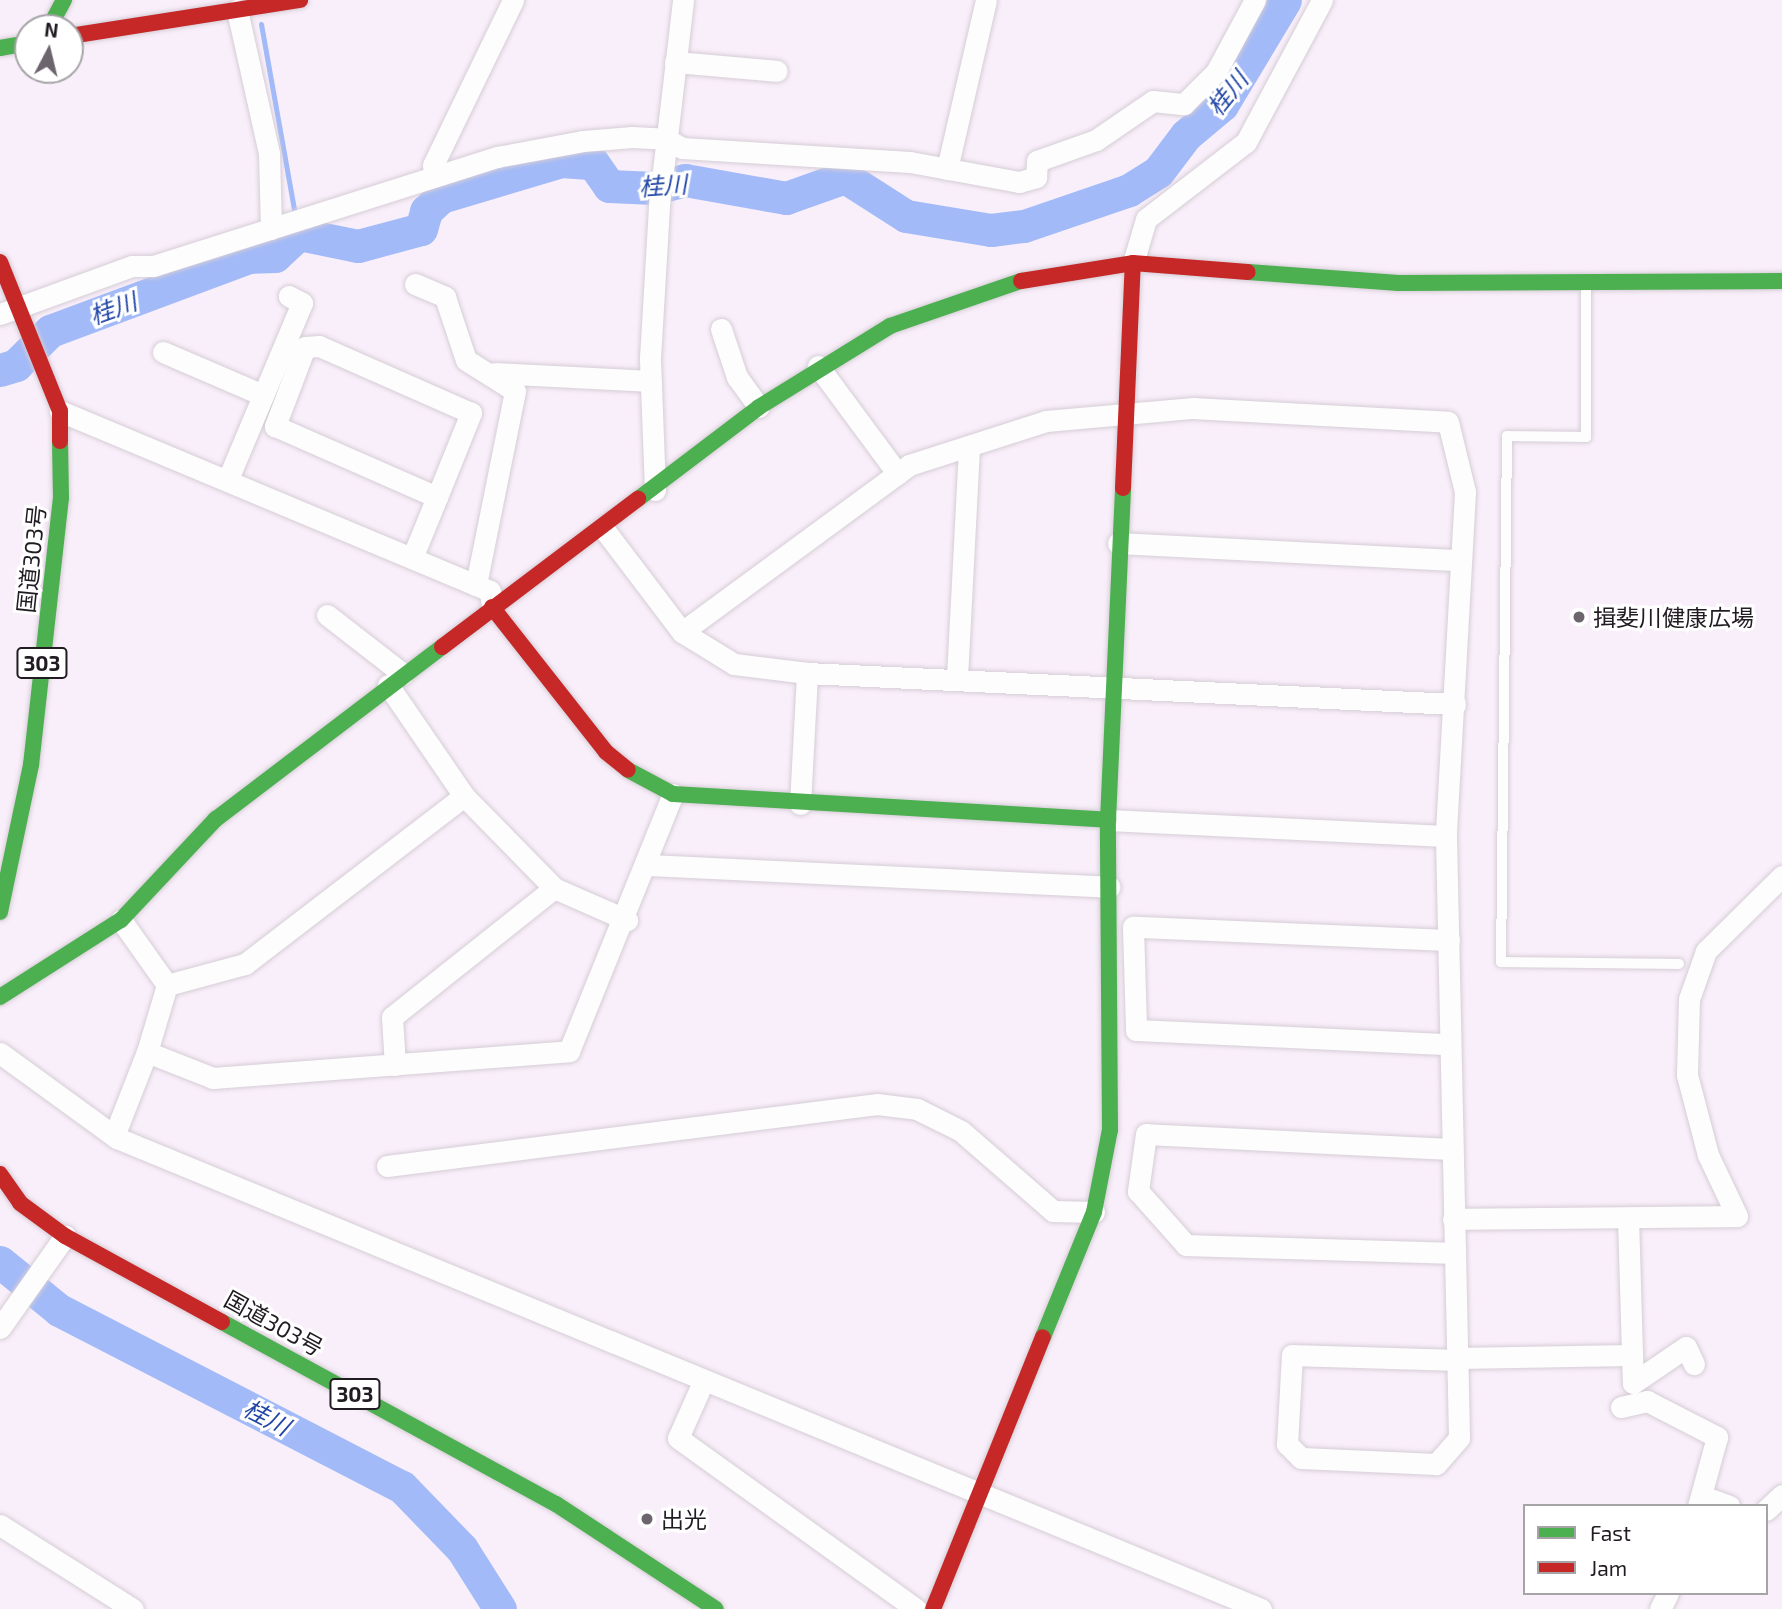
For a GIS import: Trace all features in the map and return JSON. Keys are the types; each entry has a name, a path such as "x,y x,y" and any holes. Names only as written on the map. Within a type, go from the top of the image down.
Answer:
{"main road":[{"path":"84,34 300,0"},
{"name":"国道303号","path":"0,262 24,310 47,368 60,411 61,498 31,765 0,912"},
{"path":"933,1609 1094,1212 1110,1130 1108,820 1123,409 1133,263"},
{"path":"0,998 121,920 216,819 492,607 655,490 759,407 818,366 971,294 1043,275 1133,263 1399,283 1782,281"},
{"path":"492,607 606,752 637,778 673,794 800,804 1108,820"},
{"name":"国道303号","path":"0,1174 20,1203 65,1236 556,1504 716,1609"}],"street":[{"path":"435,176 433,165 513,0"},
{"path":"655,490 652,381 659,205 683,0"},
{"path":"947,169 986,0"},
{"path":"0,314 24,310 435,176 583,141 665,143 682,148 947,169 1019,182 1036,177 1037,161 1096,140 1153,101 1184,104 1216,72 1255,0"},
{"path":"1133,263 1146,219 1246,142 1322,0"},
{"path":"237,10 269,153 271,229"},
{"path":"675,62 777,71"},
{"path":"415,284 445,297 458,352 509,382 517,403 476,585"},
{"path":"228,479 302,303 289,296"},
{"path":"721,329 737,377 759,407"},
{"path":"412,558 437,497 471,413 319,346 306,347 275,426 437,497"},
{"path":"163,352 263,395"},
{"path":"818,366 898,474"},
{"path":"495,373 652,381"},
{"path":"682,632 898,474 969,446 1046,421 1123,409 1448,422 1465,492 1459,560 1455,704 1446,836 1450,1149 1455,1252 1457,1359 1459,1438 1436,1464 1301,1458 1287,1444 1292,1355 1457,1359 1630,1354"},
{"path":"60,411 228,479 490,591 492,607"},
{"path":"957,677 969,446"},
{"path":"603,528 682,632 734,664 807,673 957,677 1114,689 1455,704"},
{"path":"1118,543 1459,560"},
{"path":"327,615 395,680 464,796 554,888 628,920"},
{"path":"800,804 807,673"},
{"path":"147,1052 213,1078 569,1051 628,920 673,794"},
{"path":"167,985 245,964 464,796"},
{"path":"1108,820 1446,836"},
{"path":"648,865 1109,887"},
{"path":"1453,1219 1737,1216 1708,1154 1687,1075 1689,999 1706,951 1782,876"},
{"path":"395,1065 391,1017 554,888"},
{"path":"121,920 167,985"},
{"path":"1449,940 1133,927 1136,1030 1450,1044"},
{"path":"114,1136 147,1052 167,985"},
{"path":"0,1053 114,1136 703,1382 981,1493 1229,1603 1262,1609"},
{"path":"387,1166 877,1104 917,1109 961,1131 1054,1211 1094,1212"},
{"path":"1450,1149 1146,1135 1138,1191 1186,1245 1455,1252"},
{"path":"1628,1217 1630,1354 1633,1383 1686,1347 1694,1364"},
{"path":"0,1328 65,1236"},
{"path":"703,1382 678,1438 916,1609"},
{"path":"1621,1407 1647,1402 1717,1437 1700,1501 1717,1504"},
{"path":"1768,1508 1782,1495"},
{"path":"0,1525 133,1609"}],"lane":[{"path":"1586,281 1586,437 1507,436 1501,962 1679,964"}],"waterway":[{"name":"桂川","path":"0,370 16,365 50,331 249,257 275,256 299,234 358,246 421,229 426,211 441,197 561,161 593,163 609,186 655,188 685,180 786,198 845,177 906,216 991,230 1024,226 1129,190 1158,172 1186,135 1222,105 1285,0"},
{"path":"261,24 295,214"},
{"path":"452,177 454,192"},
{"name":"桂川","path":"0,1262 59,1310 402,1487 462,1549 500,1609"}],"traffic: fast":[{"path":"56,14 64,0"},
{"path":"0,48 14,46"},
{"path":"1248,272 1399,283 1782,281"},
{"path":"638,499 759,407 890,326 1021,281"},
{"path":"0,912 31,765 61,498 60,441"},
{"path":"1043,1337 1094,1212 1110,1130 1108,820 1123,488"},
{"path":"0,997 121,920 216,819 442,647"},
{"path":"628,770 673,794 1108,820"},
{"path":"222,1322 556,1504 716,1609"}],"traffic: jam":[{"path":"84,34 300,0"},
{"path":"0,262 60,411 60,441"},
{"path":"1021,281 1133,263 1248,272"},
{"path":"1123,488 1133,263"},
{"path":"442,647 638,499"},
{"path":"492,607 606,752 628,770"},
{"path":"0,1174 20,1203 65,1236 222,1322"},
{"path":"933,1609 1043,1337"}],"place":[{"name":"揖斐川健康広場","path":"1579,617"},
{"name":"出光","path":"647,1519"}]}
